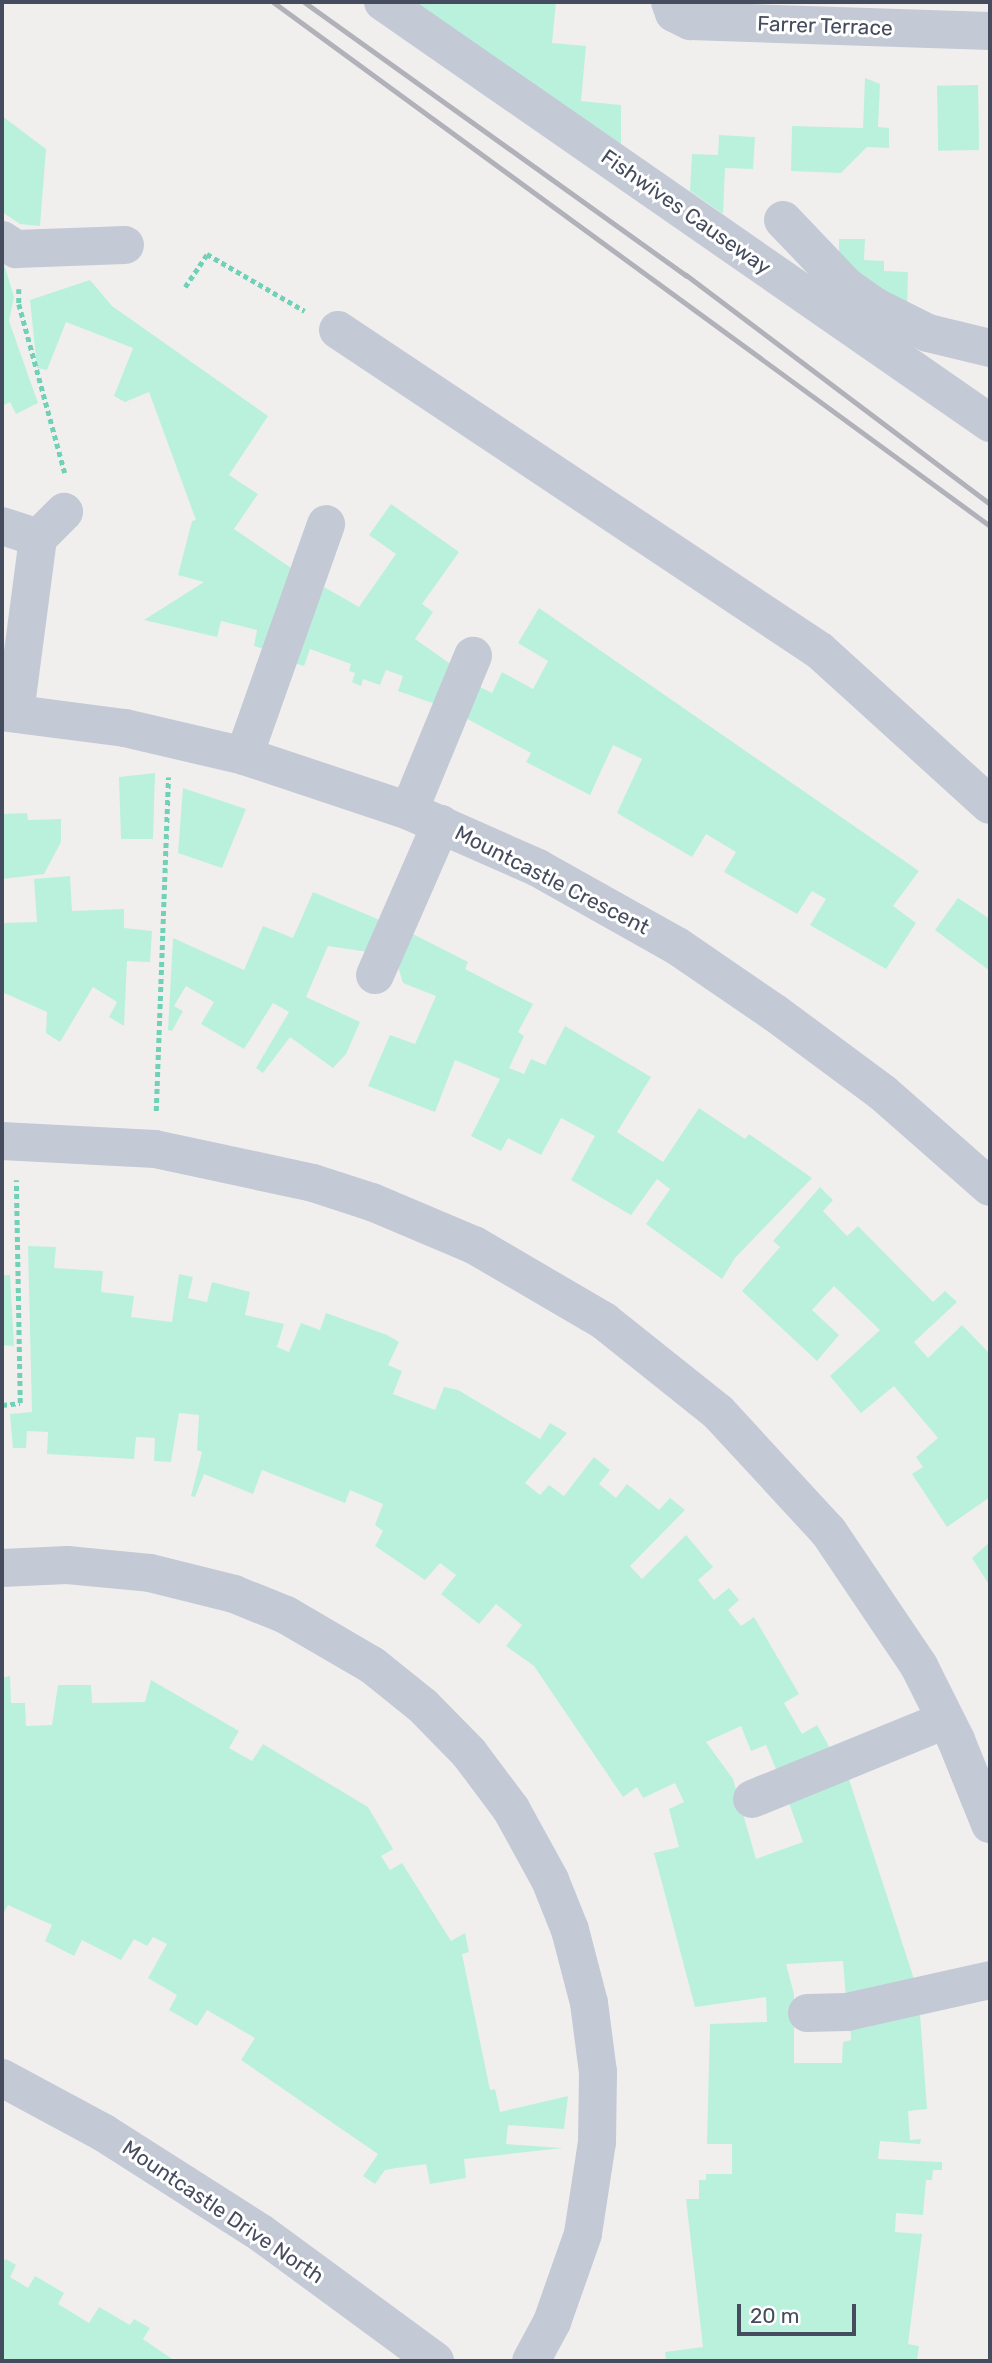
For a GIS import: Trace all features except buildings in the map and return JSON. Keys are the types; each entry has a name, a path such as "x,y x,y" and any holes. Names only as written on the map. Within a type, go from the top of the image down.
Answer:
{"street":[{"name":"Fishwives Causeway","path":"383,2 990,423"},
{"name":"Farrer Terrace","path":"670,2 684,20 890,15 990,31"},
{"path":"783,220 846,286 876,307 928,333 990,348"},
{"path":"9,245 125,244"},
{"path":"338,330 820,651 990,805"},
{"path":"244,756 326,524"},
{"path":"2,526 51,525 8,713"},
{"path":"375,975 473,656"},
{"name":"Mountcastle Crescent","path":"8,713 169,737 244,756 425,817 549,874 688,953 883,1093 990,1187"},
{"path":"8,1141 155,1149 313,1183 428,1224 565,1296 644,1350 749,1441 808,1506 897,1629 946,1720 990,1824"},
{"path":"2,1568 67,1565 150,1573 208,1586 286,1615 363,1659 423,1706 469,1753 511,1809 545,1870 570,1930 589,2003 598,2072 597,2142 583,2234 552,2322 531,2361"},
{"path":"752,1799 946,1720"},
{"path":"807,2013 847,2012 990,1980"},
{"name":"Mountcastle Drive North","path":"2,2078 104,2133 261,2233 435,2361"}],"path":[{"path":"9,245 19,304 67,481 69,499 51,525"},
{"path":"184,287 207,254 338,330"},
{"path":"155,1149 169,737"},
{"path":"2,1405 20,1402 8,1141"}],"green space":[{"path":"412,2 556,2 552,43 586,46 581,101 621,105 621,144"},
{"path":"865,78 880,84 878,127 889,128 889,148 867,147 841,173 791,171 792,126 863,128"},
{"path":"978,85 979,150 938,151 937,86"},
{"path":"2,116 46,149 40,226 20,224 2,212"},
{"path":"719,135 755,137 753,169 725,168 723,214 690,191 692,154 718,155"},
{"path":"839,239 865,239 864,260 884,261 884,271 908,272 907,311 894,305 839,254"},
{"path":"2,257 14,297 9,321 38,403 16,414 10,402 2,406"},
{"path":"90,280 112,306 268,416 229,475 258,494 234,529 297,572 267,650 254,646 257,630 221,621 217,637 144,620 204,582 178,575 192,521 196,520 149,392 125,402 114,396 133,348 66,322 47,370 37,368 30,300"},
{"path":"391,504 459,552 422,604 433,612 415,639 452,665 438,705 398,691 403,676 386,670 380,685 363,679 361,686 352,682 355,673 349,671 351,664 310,649 304,666 294,663 324,587 359,607 396,554 369,535"},
{"path":"539,608 919,871 893,906 916,923 886,969 810,925 826,899 812,891 797,914 724,872 736,852 706,834 692,857 617,813 642,759 613,745 590,795 526,762 531,753 460,715 474,684 492,693 502,672 533,689 548,661 518,643"},
{"path":"155,773 153,839 121,839 119,777"},
{"path":"183,788 246,809 222,868 178,853"},
{"path":"27,813 28,820 61,819 61,842 44,874 2,879 2,814"},
{"path":"70,876 72,911 124,909 124,928 152,931 150,962 127,961 124,1026 109,1017 117,1002 93,987 60,1042 46,1033 47,1012 2,992 2,923 37,922 34,879"},
{"path":"313,892 387,923 368,952 328,946 306,997 360,1022 346,1054 333,1068 290,1037 263,1073 256,1068 289,1012 273,1003 244,1049 201,1024 214,1002 186,986 174,1006 183,1011 172,1031 168,1030 173,938 244,970 263,926 293,938"},
{"path":"958,898 990,919 990,971 935,930"},
{"path":"403,929 468,962 465,969 533,1004 518,1032 524,1036 509,1068 524,1074 531,1059 545,1065 565,1026 651,1077 617,1132 663,1162 699,1108 745,1139 749,1134 812,1178 735,1258 722,1279 646,1224 670,1189 657,1179 631,1215 571,1180 595,1136 561,1118 541,1155 508,1138 501,1151 471,1136 500,1079 455,1060 435,1112 368,1086 390,1035 415,1044 436,996 403,983 398,967"},
{"path":"820,1187 833,1200 823,1211 847,1236 858,1226 933,1302 945,1291 957,1302 914,1342 928,1358 962,1325 990,1354 990,1497 947,1527 912,1474 923,1467 916,1457 938,1438 894,1386 861,1413 830,1376 880,1330 834,1286 812,1310 839,1335 817,1361 742,1291 780,1247 773,1241"},
{"path":"28,1246 56,1247 54,1268 103,1271 101,1292 134,1296 131,1317 172,1322 179,1274 193,1277 188,1298 207,1302 212,1282 250,1292 245,1315 284,1324 277,1347 289,1352 301,1323 320,1330 326,1313 387,1335 399,1342 388,1365 402,1371 393,1394 435,1410 444,1387 458,1390 540,1439 550,1423 567,1433 525,1483 540,1495 549,1485 564,1496 594,1457 610,1470 599,1484 616,1498 627,1484 659,1510 670,1498 685,1510 630,1566 642,1579 686,1535 713,1567 698,1580 714,1600 729,1588 739,1600 728,1610 741,1626 754,1617 799,1694 784,1703 802,1734 817,1725 835,1757 778,1774 766,1745 751,1751 741,1726 706,1742 733,1779 756,1859 803,1842 785,1792 847,1773 914,1979 846,1999 843,1961 786,1964 794,1994 794,2063 842,2063 843,2042 851,2040 850,2020 919,2001 927,2109 908,2111 910,2140 921,2139 920,2144 880,2141 878,2159 942,2162 942,2170 933,2170 932,2180 926,2180 923,2215 896,2213 895,2232 922,2234 908,2344 919,2346 917,2361 666,2361 665,2352 703,2347 686,2199 699,2199 699,2180 706,2180 706,2174 732,2174 732,2144 707,2144 710,2024 767,2022 766,1997 695,2007 654,1853 679,1847 669,1809 684,1802 675,1783 643,1798 637,1787 623,1797 534,1666 506,1646 522,1625 496,1604 479,1624 441,1594 456,1575 440,1563 425,1580 375,1546 383,1531 375,1525 383,1504 350,1490 345,1503 262,1470 253,1494 204,1474 195,1497 191,1496 202,1452 197,1450 199,1415 179,1413 171,1462 154,1461 155,1438 136,1437 134,1459 47,1454 48,1432 27,1431 26,1448 13,1448 10,1414 32,1412"},
{"path":"2,1275 10,1275 14,1346 2,1345"},
{"path":"990,1542 990,1586 972,1558"},
{"path":"10,1676 11,1703 25,1703 26,1726 52,1725 58,1685 91,1685 92,1703 145,1702 151,1680 239,1731 229,1748 252,1761 263,1744 368,1807 393,1849 381,1856 390,1870 402,1863 451,1941 465,1933 469,1952 462,1954 490,2090 495,2089 500,2112 568,2096 564,2129 508,2125 506,2144 563,2148 464,2159 466,2178 430,2184 426,2164 385,2170 375,2184 363,2176 378,2154 241,2060 255,2038 207,2010 197,2026 169,2010 177,1995 148,1978 167,1944 153,1937 147,1946 134,1939 121,1960 82,1940 74,1956 45,1941 52,1925 8,1905 2,1916 2,1678"},
{"path":"6,2259 16,2265 10,2277 28,2288 35,2276 64,2293 58,2304 89,2323 99,2307 130,2325 134,2319 150,2328 143,2339 175,2361 2,2361 2,2262"}],"railway":[{"path":"273,2 990,526"},
{"path":"304,2 686,275 990,504"}]}
